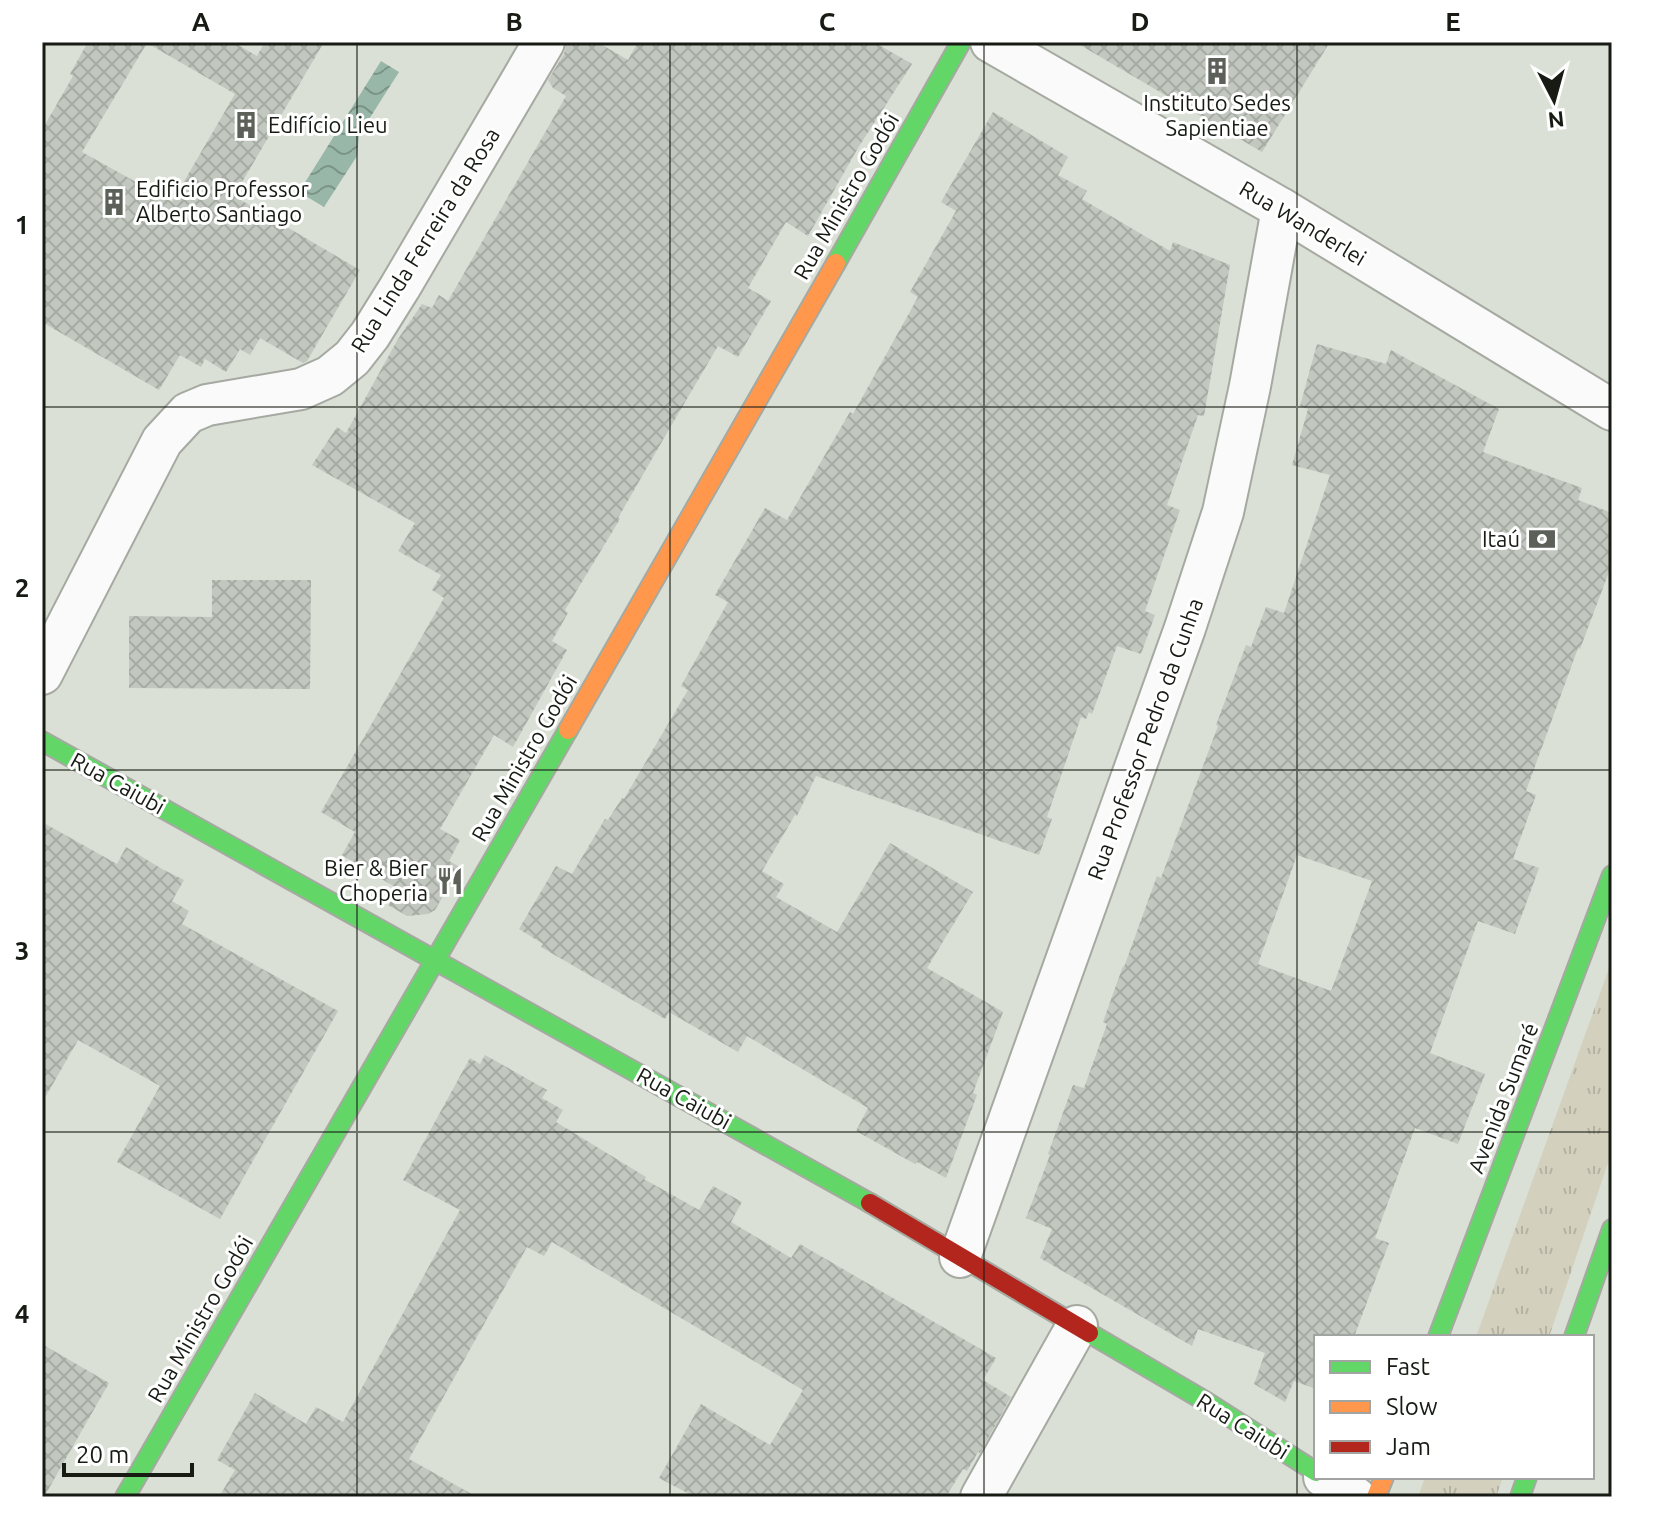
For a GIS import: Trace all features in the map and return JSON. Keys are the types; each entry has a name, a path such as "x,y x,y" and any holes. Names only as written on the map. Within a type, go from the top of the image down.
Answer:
{"street":[{"name":"Rua Linda Ferreira da Rosa","path":"42,674 162,441 188,413 207,405 301,389 330,376 352,358 400,287 544,42"},
{"name":"Rua Ministro Godói","path":"125,1497 701,500 961,42"},
{"name":"Rua Wanderlei","path":"991,42 1282,209 1612,410"},
{"name":"Rua Professor Pedro da Cunha","path":"960,1257 1185,628 1223,512 1250,386 1282,209"},
{"name":"Rua Caiubi","path":"42,741 824,1176 1205,1401 1314,1471"},
{"name":"Avenida Sumaré","path":"1439,1335 1612,875"},
{"path":"1575,1335 1612,1229"},
{"path":"981,1497 1077,1326"},
{"path":"1327,1479 1355,1497"}],"green space":[{"path":"1612,960 1612,1151 1550,1335 1477,1335"},
{"path":"1424,1479 1502,1479 1496,1497 1418,1497"}],"water":[{"path":"381,61 399,72 359,135 357,156 324,207 299,192"}],"building":[{"path":"88,42 233,42 257,56 265,42 324,42 234,196 360,270 307,361 303,363 260,338 250,355 240,349 226,372 205,359 201,367 180,355 159,390 42,322 42,130 73,76 70,74","holes":["147,43 235,94 172,202 82,152"]},
{"path":"567,42 597,42 628,60 638,42 874,42 912,64 858,148 808,236 786,222 748,288 771,301 738,357 718,346 565,610 568,613 552,641 567,650 513,747 494,735 440,829 460,840 449,861 460,867 435,910 428,914 407,916 388,905 400,890 342,855 355,832 321,812 444,598 432,590 441,575 398,551 415,523 312,465 337,427 346,433 398,339 422,304 432,308 439,295 448,301 566,96 553,88 548,80 564,54"},
{"path":"1075,42 1330,42 1262,152"},
{"path":"993,112 1068,157 1058,175 1087,191 1082,199 1170,251 1173,242 1230,265 1204,416 1198,415 1167,505 1180,510 1145,611 1155,615 1141,654 1117,646 1092,714 1089,712 1086,719 1081,717 1047,817 1052,819 1039,855 816,776 797,816 762,871 784,884 776,897 837,932 890,843 973,892 927,968 1003,1012 946,1178 856,1131 868,1108 747,1036 738,1052 669,1012 665,1019 541,947 543,944 519,929 556,866 572,874 605,819 608,820 624,799 688,690 681,686 728,602 715,595 765,508 787,520 850,412 853,414 918,297 910,292 956,211 941,202"},
{"path":"1317,344 1386,364 1391,350 1499,409 1483,452 1582,488 1578,500 1612,513 1612,564 1526,791 1536,795 1513,859 1539,868 1515,934 1478,921 1430,1053 1485,1074 1458,1144 1415,1128 1375,1238 1389,1243 1355,1335 1314,1335 1314,1388 1294,1381 1285,1402 1254,1384 1265,1353 1198,1329 1192,1346 1040,1258 1052,1229 1026,1218 1073,1085 1084,1088 1107,1024 1103,1022 1123,966 1157,876 1161,878 1246,645 1251,647 1266,607 1284,613 1330,475 1292,465 1308,409 1300,406","holes":["1297,855 1372,881 1331,991 1258,964"]},
{"path":"212,580 311,580 310,689 129,688 129,616 212,617"},
{"path":"42,822 117,864 126,847 184,880 172,901 189,911 182,924 338,1011 220,1219 117,1162 160,1086 78,1040 42,1103"},
{"path":"485,1055 547,1090 542,1098 563,1110 556,1122 646,1177 644,1179 699,1210 713,1186 742,1202 731,1222 791,1258 800,1244 996,1358 983,1380 1011,1397 980,1453 967,1471 963,1469 946,1497 695,1497 659,1478 701,1404 770,1445 803,1390 552,1242 544,1256 527,1247 409,1459 477,1497 219,1497 235,1470 217,1460 255,1393 306,1424 316,1407 343,1422 460,1210 403,1180 470,1058 480,1064"},
{"path":"42,1344 109,1383 44,1497 42,1497"}],"traffic: fast":[{"path":"836,263 961,42"},
{"path":"125,1497 568,730"},
{"path":"42,741 870,1203"},
{"path":"1439,1335 1612,875"},
{"path":"1575,1335 1612,1229"},
{"path":"1089,1333 1205,1401 1314,1471"},
{"path":"1520,1497 1526,1479"}],"traffic: slow":[{"path":"568,730 836,263"},
{"path":"1376,1497 1383,1479"}],"traffic: jam":[{"path":"870,1203 1089,1333"}],"place":[{"name":"Instituto Sedes Sapientiae","path":"1217,71"},
{"name":"Edifício Lieu","path":"246,125"},
{"name":"Edificio Professor Alberto Santiago","path":"114,202"},
{"name":"Itaú","path":"1542,539"},
{"name":"Bier & Bier Choperia","path":"450,881"}]}
